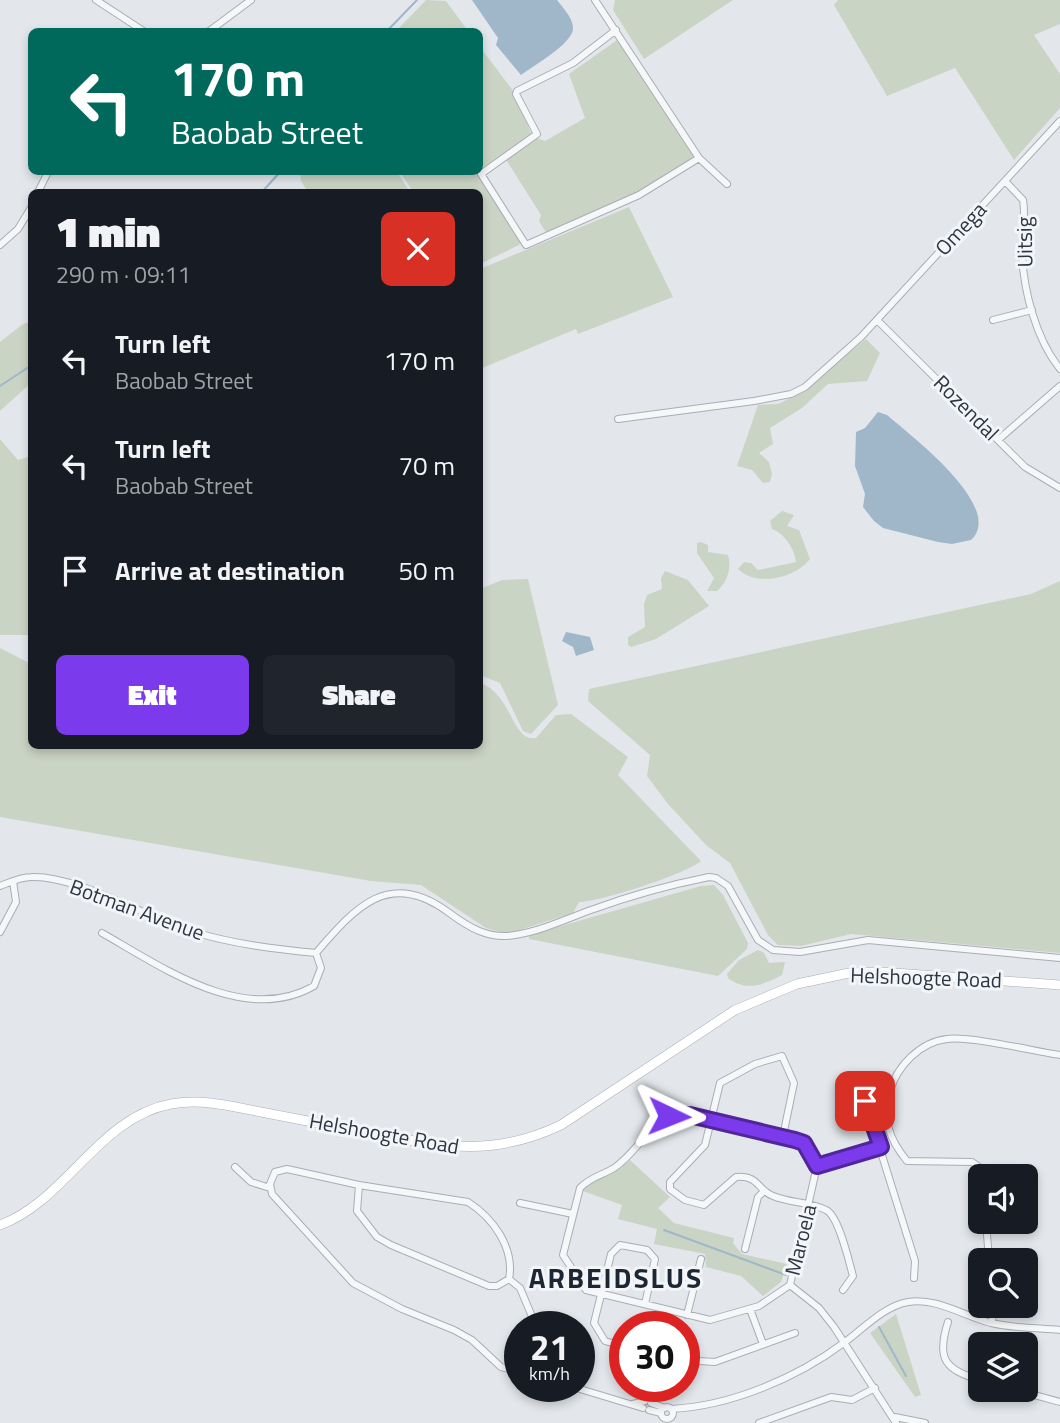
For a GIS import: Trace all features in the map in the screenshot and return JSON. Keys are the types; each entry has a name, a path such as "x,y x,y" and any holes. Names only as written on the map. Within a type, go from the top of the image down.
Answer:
{"main road":[{"name":"Helshoogte Road","path":"0,1225 34,1206 124,1126 168,1105 208,1102 440,1146 495,1146 531,1138 561,1125 735,1010 797,984 849,973 881,972 1060,985"}],"street":[{"path":"96,0 139,28"},
{"path":"213,28 251,0"},
{"path":"595,0 699,158 727,184"},
{"path":"483,173 537,134 516,94 517,91 573,63 616,30"},
{"name":"Omega","path":"618,419 790,394 819,377 861,337 1060,121"},
{"path":"482,175 526,245 639,195 699,158"},
{"name":"Uitsig","path":"1005,181 1019,195 1024,206 1022,257 1032,310 1060,369"},
{"path":"0,245 18,229 28,213"},
{"path":"993,320 1032,310"},
{"name":"Rozendal","path":"877,320 1032,474 1060,488"},
{"path":"998,440 1060,386"},
{"name":"Botman Avenue","path":"0,886 32,877 75,886 155,920 197,933 229,941 316,953"},
{"path":"102,933 188,980 251,998 275,998 314,986 321,968 316,953 351,912 380,895 405,894 421,897 482,933 513,936 618,900 709,877 728,886 758,940 773,950 800,952 868,940 1060,958"},
{"path":"0,932 16,902 13,881"},
{"path":"975,1164 908,1161 896,1146 887,1125 886,1110 894,1078 921,1049 948,1039 1060,1055"},
{"path":"783,1136 794,1083 782,1056 755,1064 720,1083 705,1144 670,1182 670,1189 685,1200 704,1205 736,1177 758,1181 771,1196 827,1210 835,1219 853,1276 843,1290"},
{"path":"865,1101 915,1261 914,1278"},
{"name":"Maroela","path":"672,1311 586,1290 563,1255 580,1188 586,1181 615,1167 661,1121 677,1114 783,1136 804,1143 817,1166 790,1285 750,1309 710,1320 700,1318"},
{"path":"817,1166 881,1147"},
{"path":"235,1167 251,1182 270,1188 353,1283 402,1309 472,1340 504,1368"},
{"path":"270,1188 275,1172 287,1169 359,1185 468,1202 482,1211 498,1231 512,1267 509,1279 497,1286 489,1286 377,1237 357,1211 359,1185"},
{"path":"745,1249 758,1197 764,1191"},
{"path":"520,1203 573,1214"},
{"path":"609,1342 596,1331 594,1315 613,1250 626,1245 648,1250 655,1259 645,1304"},
{"path":"688,1311 701,1259"},
{"path":"509,1279 520,1288 530,1311"},
{"path":"790,1285 819,1308 895,1420 925,1423"},
{"path":"595,1393 647,1406 663,1414 726,1400 791,1374 845,1343 887,1311 910,1301 932,1303 992,1323 1060,1330"},
{"path":"750,1309 763,1344"},
{"path":"992,1318 992,1323"},
{"path":"948,1322 942,1342 948,1366 953,1371 968,1376"},
{"path":"700,1361 715,1362 795,1333"},
{"path":"759,1423 831,1397 852,1400 875,1388"},
{"path":"1038,1396 1060,1402"}],"green space":[{"path":"426,0 446,1 466,28 399,28"},
{"path":"615,0 733,0 644,59 613,10"},
{"path":"838,0 1060,0 1060,24 1034,35 1060,74 1060,108 1014,160 955,68 887,96 834,5"},
{"path":"620,38 695,157 634,197 547,234 539,221 541,215 505,158 537,138 545,141 585,118 569,74"},
{"path":"483,51 514,92 532,136 483,167"},
{"path":"300,175 399,175 408,189 306,189"},
{"path":"402,175 479,175 521,240 519,245 483,263 483,189 411,189"},
{"path":"629,207 673,297 578,334 576,329 483,368 483,268"},
{"path":"28,323 28,386 0,411 0,342"},
{"path":"866,339 880,353 867,381 828,384 802,408 770,428 773,444 759,453 769,462 772,474 770,482 763,483 752,470 737,466 758,405 778,404 799,394"},
{"path":"0,439 18,460 28,457 28,635 0,635"},
{"path":"782,511 794,515 787,526 799,530 810,559 795,572 785,576 764,579 746,575 738,569 744,562 751,563 758,570 796,562 788,542 772,529 770,521"},
{"path":"697,543 708,545 708,552 728,555 728,575 717,591 707,591 714,578 697,553"},
{"path":"665,571 688,580 709,606 656,639 631,647 628,645 628,637 645,627 644,604 647,595 662,589 661,578"},
{"path":"528,579 558,705 531,734 523,731 500,683 483,676 483,588 502,580"},
{"path":"1060,581 1060,953 851,934 801,946 778,945 768,935 730,863 706,845 668,804 647,776 650,755 588,701 589,689 1031,594"},
{"path":"0,648 28,662 28,749 483,749 483,684 491,688 499,697 516,725 528,737 536,738 556,715 571,714 628,757 618,775 701,861 679,873 642,886 579,902 573,913 507,934 486,928 421,885 371,881 0,817"},
{"path":"714,885 723,895 748,943 747,949 718,976 529,939 529,936 540,932 701,886"},
{"path":"758,950 764,953 769,963 785,962 782,975 755,986 741,985 728,978 727,974 739,960"},
{"path":"630,1160 670,1197 658,1208 674,1223 734,1238 733,1243 742,1254 787,1264 781,1282 763,1296 741,1276 706,1267 705,1254 654,1244 657,1229 618,1219 622,1205 583,1191"},
{"path":"896,1314 921,1395 915,1397 870,1333"}],"water":[{"path":"472,0 557,0 571,21 572,34 560,47 521,75 496,45 498,38"},
{"path":"878,412 887,415 933,455 966,491 976,509 978,526 971,540 952,544 883,528 863,507 865,494 855,466 856,432 865,428"},
{"path":"566,632 590,637 594,650 576,656 573,647 562,641"}],"waterway":[{"path":"390,28 417,0"},
{"path":"265,189 277,175"},
{"path":"0,386 28,368"},
{"path":"664,1230 786,1275"},
{"path":"879,1327 906,1376"}],"district":[{"name":"ARBEIDSLUS","path":"616,1278"}],"route":[{"path":"669,1116 690,1115 804,1143 817,1166 881,1147 865,1101"}]}
